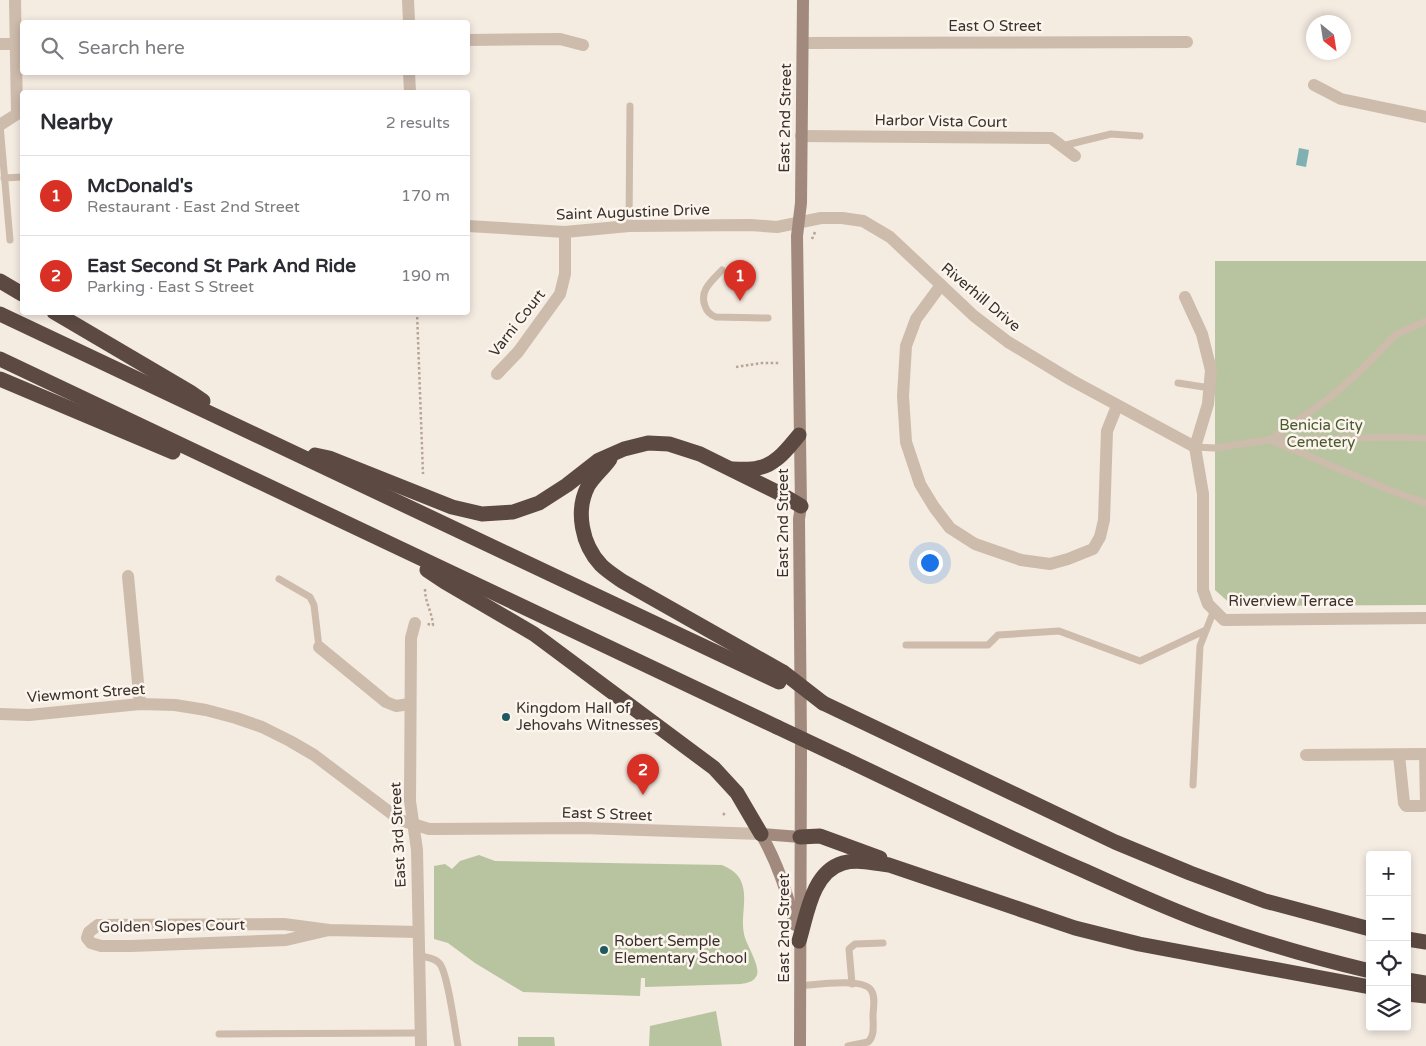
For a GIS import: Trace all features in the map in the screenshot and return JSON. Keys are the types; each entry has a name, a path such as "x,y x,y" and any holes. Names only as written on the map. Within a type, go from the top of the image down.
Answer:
{"highway":[{"path":"0,281 20,293"},
{"path":"0,314 781,677"},
{"path":"59,315 190,392 230,422"},
{"path":"0,359 1039,851 1206,922 1326,961 1366,970"},
{"path":"0,379 166,449 239,473"},
{"path":"731,469 758,468 770,464 788,449 799,435"},
{"path":"285,448 329,458 452,507 482,514 513,512 539,503 567,485 599,460 624,449 648,443 669,444 700,454 779,492 801,506"},
{"path":"613,455 588,486 582,507 582,529 589,550 601,566 622,581 823,703 1115,842 1265,901 1366,928"},
{"path":"389,544 445,582 534,634 714,768 737,794 761,834"},
{"path":"800,836 820,836 877,856 889,865"},
{"path":"799,941 814,895 822,878 828,870 842,863 858,861 889,865 1075,928 1139,944 1366,986"},
{"path":"1411,940 1426,942"},
{"path":"1411,981 1426,983"},
{"path":"1411,994 1426,996"}],"main road":[{"name":"East 2nd Street","path":"800,1046 799,941 802,744 798,519 801,506 797,236 801,203 802,0"},
{"name":"East S Street","path":"761,834 800,836"},
{"path":"761,834 784,883 799,941"}],"street":[{"path":"0,125 17,114 19,44 15,0"},
{"path":"408,0 409,20"},
{"path":"470,40 560,39 582,45"},
{"name":"East O Street","path":"803,43 1187,42"},
{"path":"0,44 19,44"},
{"path":"410,75 410,90"},
{"path":"1314,85 1341,99 1426,117"},
{"name":"Harbor Vista Court","path":"801,136 1051,138 1075,156"},
{"name":"Riverhill Drive","path":"799,223 821,218 863,221 890,237 974,316 1008,342 1117,406 1195,447"},
{"name":"Saint Augustine Drive","path":"470,226 565,232 629,226 750,225 777,227 799,223"},
{"name":"Varni Court","path":"497,374 518,352 560,294 565,274 565,232"},
{"path":"941,286 916,319 906,346 903,396 906,442 920,484 950,528 975,544 1021,560 1050,564 1093,549 1100,537 1104,520 1107,431 1117,406"},
{"name":"Riverview Terrace","path":"1185,297 1202,334 1211,370 1208,404 1195,447 1203,494 1203,590 1208,604 1224,620 1426,618"},
{"path":"128,576 140,704"},
{"name":"East 3rd Street","path":"415,623 411,638 410,802 417,850 420,1040"},
{"path":"320,648 386,702 396,706 410,704"},
{"name":"Viewmont Street","path":"0,714 29,715 140,704 176,705 236,718 262,727 314,755 400,820 413,825"},
{"path":"1306,755 1426,754 1426,802 1423,806 1410,807 1406,806 1404,802 1399,755"},
{"name":"East S Street","path":"413,825 429,829 583,828 761,834"},
{"name":"Golden Slopes Court","path":"329,930 286,940 101,946 91,944 87,938 89,932 98,925 284,924 329,930 418,932"}],"lane":[{"path":"629,226 630,106"},
{"path":"0,125 10,240"},
{"path":"1062,146 1111,134 1140,136"},
{"path":"4,178 20,177"},
{"path":"722,270 706,286 703,295 706,311 716,316 768,318"},
{"path":"1269,440 1332,396 1362,369 1395,334 1426,322"},
{"path":"1178,383 1210,388"},
{"path":"1195,447 1215,448 1269,440 1426,438"},
{"path":"1269,440 1374,484 1426,503"},
{"path":"279,579 312,600 320,648"},
{"path":"1194,785 1200,646 1214,610"},
{"path":"906,645 988,646 998,635 1059,631 1140,661 1206,630"},
{"path":"852,984 849,949 855,944 883,943"},
{"path":"418,956 436,961 443,971 458,1046"},
{"path":"799,986 865,984 870,988 873,993 873,1035 868,1042 848,1046"},
{"path":"220,1034 420,1040"}],"path":[{"path":"812,239 816,231"},
{"path":"418,315 423,474"},
{"path":"736,367 762,363 779,363"},
{"path":"415,623 433,625 432,615 425,597 425,589"}],"green space":[{"name":"Benicia City Cemetery","path":"1215,261 1426,261 1426,605 1233,606 1215,590"},
{"path":"479,855 495,861 722,865 736,874 743,886 744,934 757,966 757,975 752,981 741,984 645,987 645,978 641,978 640,996 523,992 475,963 448,943 434,939 434,866 445,864 452,869 460,861"},
{"path":"716,1011 722,1046 649,1046 650,1026"},
{"path":"518,1037 554,1037 555,1046 518,1046"}],"water":[{"path":"1299,148 1309,150 1306,167 1296,165"}],"place":[{"name":"McDonald's","path":"740,301"},
{"name":"Kingdom Hall of Jehovahs Witnesses","path":"506,717"},
{"name":"East Second St Park And Ride","path":"643,795"},
{"name":"Robert Semple Elementary School","path":"604,950"}]}
